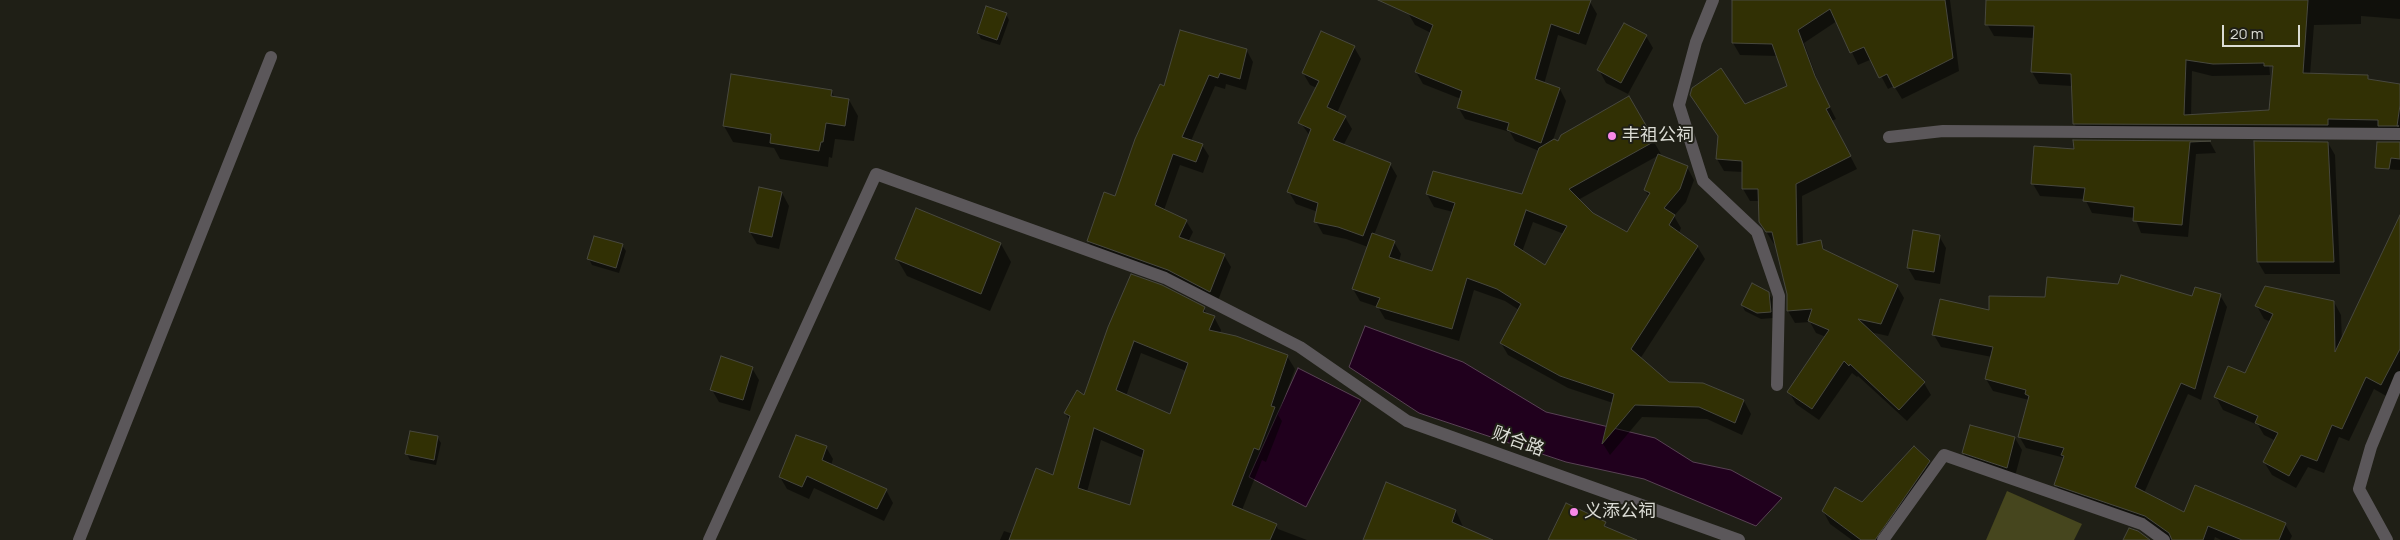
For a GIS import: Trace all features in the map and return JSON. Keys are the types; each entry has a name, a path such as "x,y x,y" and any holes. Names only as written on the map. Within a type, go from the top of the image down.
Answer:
{"street":[{"path":"1713,0 1696,42 1679,105 1704,181 1757,232 1779,296 1777,385"},
{"path":"79,540 271,57"},
{"path":"1889,137 1943,131 2400,134"},
{"name":"财合路","path":"709,540 876,174 1165,278 1300,347 1407,421 1739,540"},
{"path":"2387,540 2359,489 2371,447 2400,377"},
{"path":"1884,540 1944,455 2142,524 2164,540"}],"shaded area":[{"path":"1365,326 1463,362 1546,412 1655,438 1693,462 1731,470 1782,498 1756,526 1644,479 1566,462 1419,413 1349,367"},
{"path":"1298,368 1361,400 1306,507 1249,477"},
{"path":"2007,491 2082,524 2074,540 1986,540"}],"building":[{"path":"1378,0 1591,0 1579,34 1551,24 1535,79 1560,88 1541,143 1507,130 1509,123 1457,108 1462,91 1415,72 1433,25"},
{"path":"1732,0 1945,0 1953,58 1894,88 1887,74 1879,78 1864,47 1850,53 1830,9 1798,30 1815,76 1830,107 1826,109 1851,156 1796,184 1797,245 1821,240 1823,249 1898,285 1881,324 1858,319 1925,382 1899,410 1850,364 1849,366 1844,361 1812,409 1787,392 1829,330 1808,321 1812,309 1787,311 1787,294 1772,232 1766,232 1759,222 1758,189 1742,189 1742,161 1716,159 1718,136 1690,95 1692,88 1721,68 1745,104 1787,86 1772,44 1732,43"},
{"path":"1986,0 2308,0 2303,73 2368,75 2368,79 2400,84 2397,126 2378,126 2378,120 2328,119 2328,125 2073,124 2071,74 2031,72 2034,26 1985,25","holes":["2186,60 2213,64 2264,63 2264,66 2273,66 2269,110 2184,115"]},
{"path":"986,6 1007,13 997,40 977,33"},
{"path":"1624,23 1647,35 1621,83 1597,70"},
{"path":"1180,30 1247,49 1240,79 1220,73 1218,78 1209,75 1182,137 1203,144 1196,162 1173,154 1155,205 1187,220 1179,237 1225,254 1210,292 1168,270 1087,241 1104,192 1115,196 1135,139 1160,84 1164,86"},
{"path":"1321,31 1355,46 1327,107 1346,116 1333,140 1391,163 1363,236 1338,227 1314,222 1318,203 1287,192 1311,129 1298,123 1319,81 1302,73"},
{"path":"731,74 832,90 831,96 849,99 845,126 826,123 823,142 821,142 819,151 770,143 771,134 723,126"},
{"path":"1629,96 1655,141 1569,189 1593,213 1627,232 1650,193 1644,190 1658,154 1688,166 1680,189 1664,208 1675,215 1669,225 1698,246 1631,349 1669,382 1703,383 1744,400 1735,423 1699,407 1635,405 1602,444 1614,394 1560,376 1500,343 1521,304 1497,289 1467,278 1452,329 1376,307 1380,298 1352,289 1372,233 1395,241 1389,257 1432,271 1455,203 1426,194 1433,171 1522,194 1539,148 1554,139 1558,141 1561,135","holes":["1526,210 1567,226 1545,265 1514,245"]},
{"path":"2073,140 2211,141 2190,142 2182,225 2133,221 2134,207 2083,201 2085,188 2031,184 2034,146 2074,149"},
{"path":"2254,141 2328,142 2334,262 2257,262"},
{"path":"2377,142 2400,142 2400,159 2391,158 2389,169 2375,168"},
{"path":"759,187 782,192 772,237 749,232"},
{"path":"916,208 1001,243 981,294 895,259"},
{"path":"2400,215 2400,349 2381,385 2366,377 2342,429 2332,425 2317,461 2301,455 2289,476 2263,462 2278,433 2255,423 2258,416 2214,397 2228,366 2245,373 2273,314 2255,306 2265,286 2334,301 2335,352"},
{"path":"1913,230 1940,235 1934,272 1907,268"},
{"path":"594,236 623,244 616,268 587,259"},
{"path":"1131,274 1162,285 1205,307 1203,312 1215,316 1209,330 1236,336 1288,355 1271,406 1275,407 1259,450 1254,448 1232,505 1277,524 1270,540 1009,540 1036,468 1053,475 1070,416 1064,413 1077,390 1084,395 1108,327","holes":["1134,341 1188,363 1170,414 1116,390","1094,428 1144,450 1130,505 1078,488"]},
{"path":"2121,275 2192,296 2195,287 2221,294 2195,389 2181,383 2135,487 2184,512 2195,485 2286,523 2279,540 2242,540 2208,526 2203,540 2172,540 2169,533 2145,516 2054,485 2064,456 2061,455 2064,448 2018,437 2029,396 2025,394 2026,390 1985,379 1993,347 1932,335 1940,299 1989,310 1989,296 2045,297 2047,277 2118,284"},
{"path":"1752,283 1769,292 1771,312 1757,313 1741,305"},
{"path":"721,356 753,367 743,400 710,390"},
{"path":"1970,425 2015,437 2007,468 1962,453"},
{"path":"410,431 438,436 434,460 405,454"},
{"path":"796,435 827,446 822,460 887,489 877,509 807,476 802,487 779,477"},
{"path":"1914,446 1930,461 1875,540 1861,540 1822,511 1835,487 1862,502"},
{"path":"1386,482 1456,510 1452,522 1493,540 1363,540"},
{"name":"义添公祠","path":"1566,503 1606,522 1604,526 1637,540 1548,540"},
{"path":"2129,528 2138,531 2150,540 2123,540"}],"place":[{"name":"丰祖公祠","path":"1612,136"},
{"name":"义添公祠","path":"1574,512"}]}
